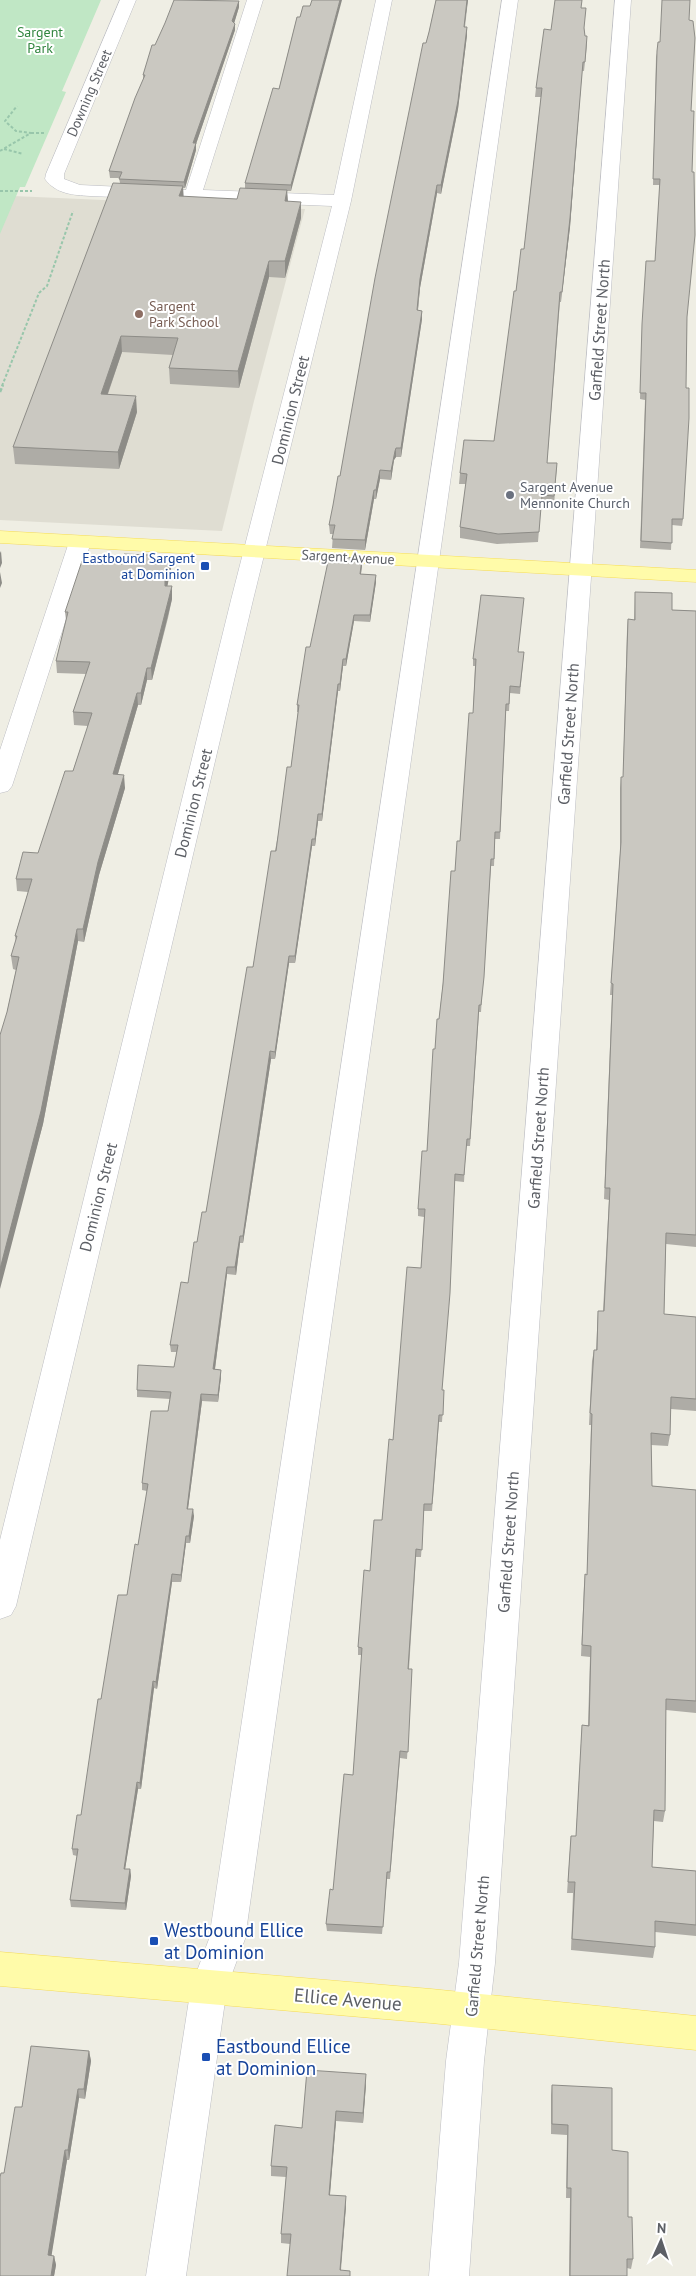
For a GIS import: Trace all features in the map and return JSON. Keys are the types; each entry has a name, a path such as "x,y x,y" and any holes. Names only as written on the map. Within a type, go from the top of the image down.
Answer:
{"main road":[{"name":"Sargent Avenue","path":"0,537 696,576"},
{"name":"Ellice Avenue","path":"0,1969 472,2010 696,2033"}],"street":[{"name":"Downing Street","path":"128,0 54,180 58,185 69,189 193,195"},
{"path":"255,0 193,195 342,201"},
{"name":"Dominion Street","path":"0,1606 254,552 342,201 384,0"},
{"path":"166,2276 208,1986 227,1940 510,0"},
{"name":"Garfield Street North","path":"449,2276 466,2061 477,1964 623,0"},
{"path":"0,786 80,542"}],"path":[{"path":"17,106 5,121 16,131 51,133"},
{"path":"2,150 31,133"},
{"path":"2,150 23,154"},
{"path":"0,191 40,191"},
{"path":"0,392 39,292 47,286 76,202"}],"shaded area":[{"name":"Sargent Park School","path":"13,196 305,209 222,531 0,520 0,227"}],"green space":[{"name":"Sargent Park","path":"0,0 101,0 62,91 66,92 25,187 20,187 0,234"}],"building":[{"path":"174,0 239,1 232,21 235,24 193,143 196,143 184,182 119,179 122,172 109,171 145,75 143,75 152,45 155,45"},
{"path":"312,0 340,0 291,185 245,183 273,88 279,89 297,17 300,17 303,6 310,6"},
{"path":"436,0 467,0 464,27 467,27 458,101 441,185 437,185 420,279 417,310 422,311 401,448 396,448 391,471 380,470 376,490 374,490 365,540 332,539 335,525 329,525 338,476 340,476 375,278 423,43 426,43"},
{"path":"555,0 582,0 581,8 586,8 584,28 585,36 587,36 585,62 583,62 570,218 562,292 560,292 547,463 557,463 554,496 542,495 539,532 498,534 460,527 467,474 460,473 464,440 494,441 514,291 516,291 521,249 524,249 542,88 536,88 544,29 551,30"},
{"path":"662,0 690,0 689,20 693,21 695,38 691,111 694,111 692,172 694,172 695,235 687,317 686,388 689,388 689,418 683,519 672,519 672,543 641,541 646,393 640,393 642,324 646,261 655,261 660,179 653,179 657,51 658,42 660,42"},
{"path":"113,183 183,186 179,196 237,199 240,188 287,190 285,201 301,202 285,261 269,261 238,371 169,368 178,338 121,336 101,394 136,396 118,452 13,447"},
{"path":"124,554 171,556 165,586 172,586 151,668 147,668 141,693 137,693 113,774 124,775 98,862 83,929 77,929 41,1111 0,1269 0,1035 19,957 11,956 17,936 15,936 32,879 16,879 23,852 38,853 65,771 73,771 92,713 73,712 90,662 56,661 68,612 65,612 82,561 122,564"},
{"path":"329,557 362,558 360,574 376,575 370,615 354,615 346,659 343,659 340,684 338,684 322,814 318,814 315,839 312,839 295,956 289,956 275,1052 270,1051 243,1236 240,1236 235,1267 227,1267 213,1369 221,1370 218,1395 201,1394 187,1509 193,1509 189,1536 186,1536 181,1575 172,1574 156,1682 153,1681 140,1783 137,1782 124,1869 130,1869 125,1903 70,1900 78,1849 72,1849 77,1815 81,1815 98,1699 101,1699 118,1595 127,1595 135,1544 138,1545 148,1484 142,1483 151,1411 168,1411 171,1392 137,1390 138,1365 174,1367 178,1345 170,1345 181,1282 188,1283 194,1242 197,1242 202,1212 206,1212 247,967 253,967 271,851 276,851 287,767 291,767 299,705 297,705 306,647 310,647"},
{"path":"635,592 672,593 672,610 696,611 696,1235 666,1233 664,1314 696,1317 696,1399 671,1397 670,1435 651,1433 652,1486 696,1490 696,1701 666,1699 665,1811 654,1810 652,1867 696,1871 696,1925 655,1921 655,1947 572,1939 575,1882 568,1882 571,1836 576,1836 582,1725 589,1726 591,1646 582,1645 585,1574 587,1575 592,1414 590,1413 594,1350 597,1350 598,1311 604,1311 610,1188 605,1188 613,984 611,983 621,842 621,777 623,777 628,619 635,620"},
{"path":"481,595 524,598 518,652 524,652 520,687 510,686 509,704 506,704 500,832 495,832 494,859 491,859 484,977 481,1005 479,1005 470,1139 467,1139 464,1175 455,1174 450,1293 442,1390 444,1390 443,1415 439,1415 432,1504 424,1504 422,1550 416,1549 408,1669 412,1669 408,1752 400,1751 390,1872 387,1872 383,1927 326,1924 330,1889 333,1890 344,1774 353,1775 362,1648 358,1647 364,1570 370,1571 374,1520 382,1520 389,1439 393,1440 407,1267 421,1268 425,1209 418,1209 422,1151 427,1151 433,1049 435,1049 437,1019 439,1019 443,984 451,871 455,871 457,841 460,841 469,713 473,713 476,659 473,659"},
{"path":"31,2046 89,2051 84,2089 78,2089 68,2150 65,2150 48,2255 54,2256 51,2276 0,2276 0,2177 1,2173 4,2173 15,2107 22,2107"},
{"path":"307,2070 366,2074 363,2113 336,2111 329,2195 346,2196 340,2270 350,2271 350,2276 287,2276 291,2234 281,2234 287,2167 271,2166 275,2125 302,2128"},
{"path":"552,2085 612,2088 612,2150 628,2152 628,2217 632,2217 633,2259 627,2259 627,2276 570,2276 571,2188 567,2188 568,2125 552,2124"}],"place":[{"name":"Sargent Park School","path":"139,314"},
{"name":"Sargent Avenue Mennonite Church","path":"510,495"},
{"name":"Eastbound Sargent at Dominion","path":"205,566"},
{"name":"Westbound Ellice at Dominion","path":"154,1941"},
{"name":"Eastbound Ellice at Dominion","path":"206,2057"}]}
